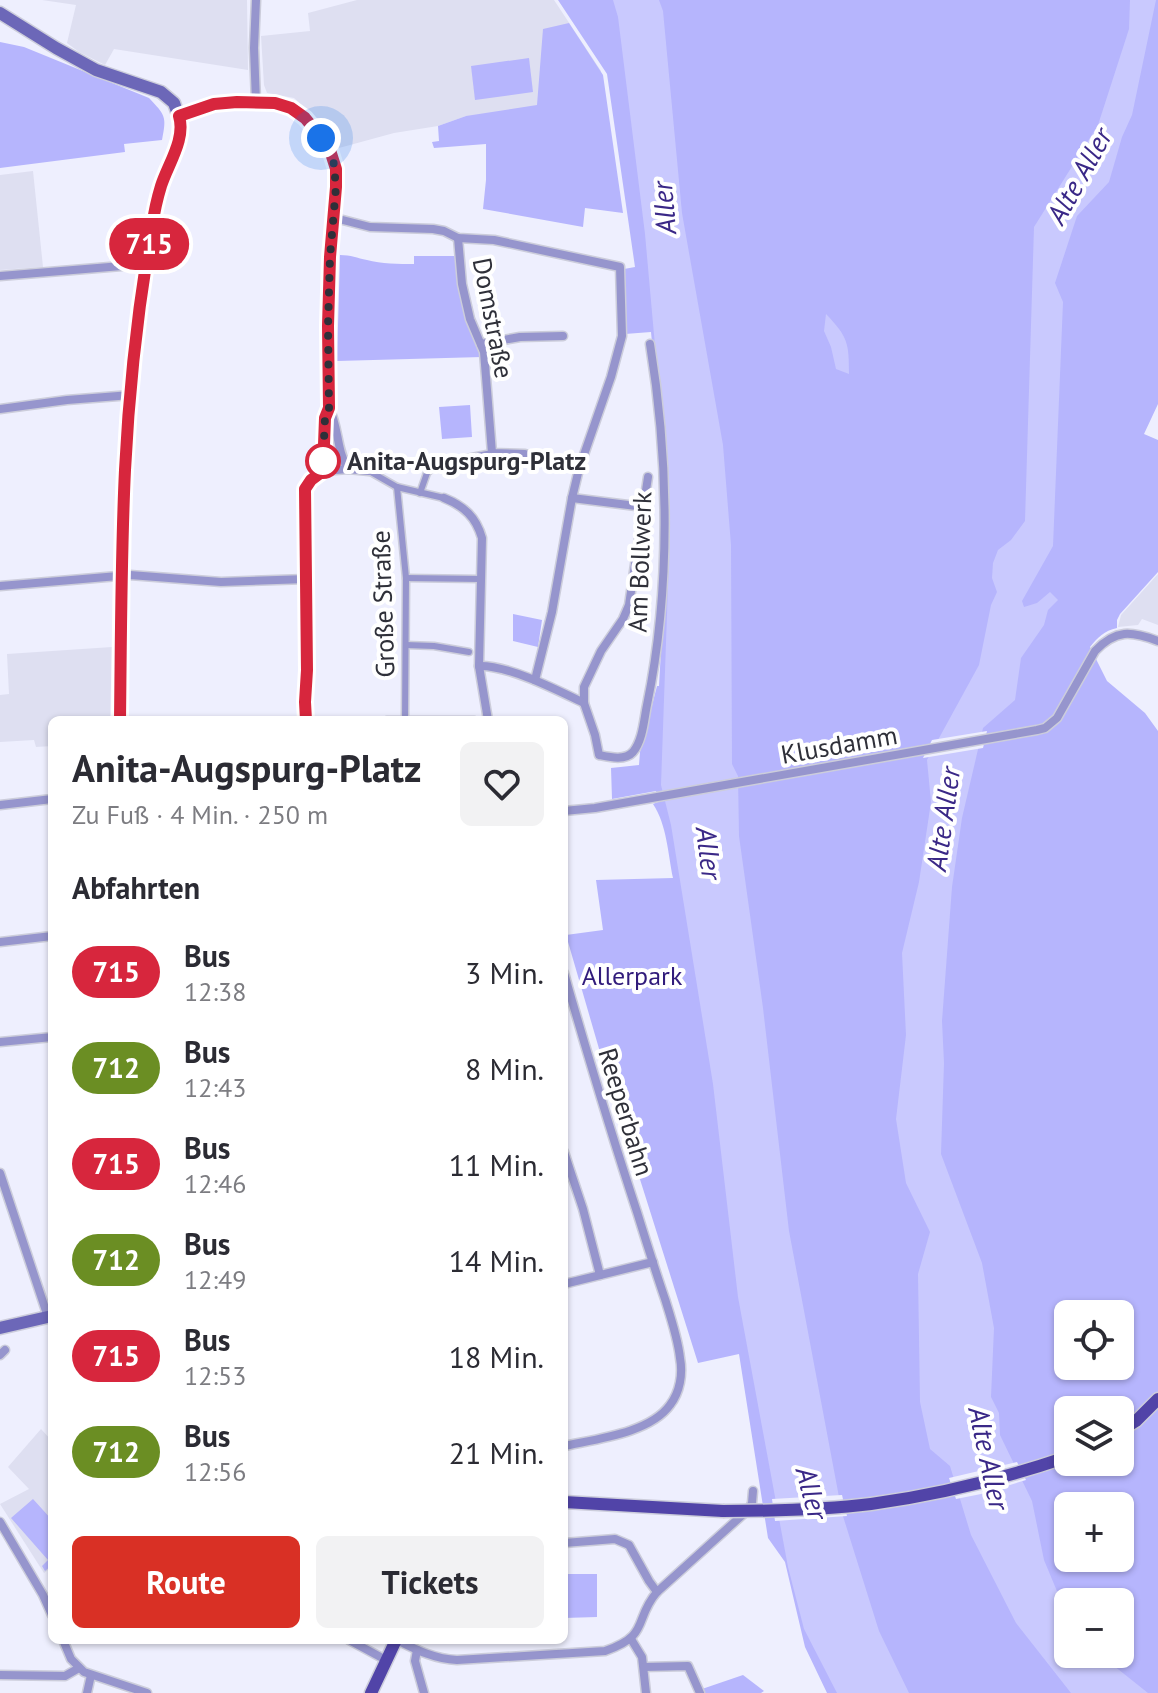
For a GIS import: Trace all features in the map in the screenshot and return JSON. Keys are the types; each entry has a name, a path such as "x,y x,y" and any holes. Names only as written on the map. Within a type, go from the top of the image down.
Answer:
{"main road":[{"path":"0,13 87,65 161,92 174,103 181,123 180,137 157,199 131,395 125,471 120,716"},
{"path":"0,1328 48,1317"},
{"path":"1134,1422 1158,1399"},
{"path":"568,1502 723,1511 805,1510 871,1504 951,1490 1054,1461"},
{"path":"371,1693 394,1644"}],"street":[{"path":"256,0 256,102"},
{"path":"179,116 214,104 275,103 291,108 305,118 329,147 336,169 328,311 329,408 325,418 323,471"},
{"path":"335,218 370,227 433,229 458,238 494,240 620,267 622,336 579,469 552,612 535,680"},
{"name":"Domstraße","path":"458,238 462,284 470,319 484,352 492,453"},
{"path":"0,276 146,264"},
{"path":"481,344 520,337 563,336"},
{"name":"Am Bollwerk","path":"584,703 599,755 626,757 634,751 643,726 657,658 664,551 664,490 650,344"},
{"path":"0,409 131,395"},
{"path":"329,408 341,455 348,469"},
{"path":"420,493 427,473 437,464 492,453 525,454 579,469"},
{"path":"306,716 305,489 323,471 348,469 369,471 397,487 444,498 463,508 477,523 483,547 479,666 487,716"},
{"path":"479,666 535,680 584,703 584,687 601,651 629,605 648,477"},
{"name":"Große Straße","path":"397,487 406,578 405,716"},
{"path":"572,498 644,507"},
{"path":"0,586 122,575 198,581 307,579"},
{"path":"406,578 481,579"},
{"name":"Klusdamm","path":"568,811 1045,728 1057,718 1095,651 1107,640 1119,634 1132,633 1158,641"},
{"path":"406,645 469,652"},
{"path":"0,805 48,799"},
{"path":"0,942 48,936"},
{"name":"Reeperbahn","path":"568,987 680,1353 681,1379 673,1400 660,1416 627,1431 568,1445"},
{"path":"0,1042 48,1037"},
{"path":"568,1164 600,1275"},
{"path":"0,1173 48,1311"},
{"path":"568,1283 653,1262"},
{"path":"404,1644 436,1658 457,1660 605,1651 620,1646 631,1639 640,1627 657,1592 749,1509 753,1491"},
{"path":"0,1522 48,1598"},
{"path":"568,1543 623,1541 629,1545 657,1592"},
{"path":"631,1639 642,1657 646,1693"},
{"path":"65,1644 79,1668 91,1675 147,1693"},
{"path":"356,1644 386,1660"},
{"path":"417,1650 415,1661 424,1693"},
{"path":"644,1667 688,1666 700,1693"},
{"path":"0,1675 65,1676 79,1668"},
{"path":"87,1693 91,1675"}],"shaded area":[{"path":"42,0 247,0 248,70 114,49 105,65 67,43 76,5"},
{"path":"357,0 554,0 601,71 565,133 466,116 438,126 394,133 339,148 294,98 267,93 261,36 310,31 308,13"},
{"path":"33,171 43,267 0,270 0,175"},
{"path":"1158,574 1158,625 1142,619 1138,625 1118,627 1121,615"},
{"path":"112,647 110,716 48,716 48,746 36,747 34,740 0,742 0,695 9,694 7,654"},
{"path":"41,1429 48,1437 48,1570 44,1573 0,1504 29,1489 8,1467"}],"green space":[{"name":"Allerpark","path":"558,0 1158,0 1158,404 1144,434 1158,440 1158,572 1120,614 1117,628 1102,635 1090,647 1107,681 1145,713 1158,731 1158,1693 827,1693 805,1647 785,1562 768,1538 739,1354 698,1363 568,942 568,935 603,930 596,880 673,878 664,830 653,804 658,802 656,791 612,799 611,768 639,765 659,686 667,543 651,332 625,334 624,269 635,267 607,74"},
{"path":"569,23 603,75 623,213 585,208 583,227 483,209 486,144 434,148 432,142 439,141 438,126 466,116 537,105 543,29"},
{"path":"0,42 24,47 149,98 163,116 162,140 124,144 125,152 0,168"},
{"path":"529,58 533,92 475,100 471,66"},
{"path":"340,255 408,264 414,264 414,256 455,256 458,284 482,357 337,361"},
{"path":"470,405 472,437 442,439 439,407"},
{"path":"513,614 542,620 538,647 513,641"},
{"path":"33,1499 48,1516 48,1560 11,1518"},
{"path":"568,1574 597,1574 597,1617 568,1618"},
{"path":"743,1675 764,1691 704,1693 702,1689"}],"water":[{"name":"Aller","path":"613,0 659,0 663,11 682,213 723,445 731,545 732,764 738,776 739,836 789,1231 842,1513 879,1631 909,1693 837,1693 804,1629 788,1567 738,1297 713,1084 671,825 661,785 669,557 664,446 645,234 618,17"},
{"name":"Alte Aller","path":"1130,0 1156,0 1132,115 1109,182 1077,216 1055,283 1063,302 1053,546 1022,601 1024,607 1037,603 1050,592 1058,600 1048,610 1044,625 1021,658 1015,700 983,728 962,818 952,887 942,1021 941,1154 982,1263 994,1328 991,1397 999,1413 1000,1435 1032,1501 1044,1560 1056,1588 1054,1668 1117,1668 1148,1693 1071,1693 1016,1623 971,1535 950,1466 930,1449 920,1402 918,1274 930,1232 906,1183 896,1119 906,1035 902,953 919,882 931,802 927,760 979,665 991,605 997,592 992,578 998,550 1011,540 1025,521 1034,227 1098,125 1129,29"},
{"path":"826,314 846,341 849,374 836,369 824,331"}],"pier":[{"path":"987,731 983,748 923,758 932,740"},
{"path":"1017,1462 1026,1480 956,1499 949,1478"},
{"path":"842,1495 847,1516 775,1521 772,1499"}],"bus line":[{"name":"715","path":"120,716 127,434 154,215 180,137 179,116 214,104 233,102 275,103 291,108 305,118 329,147 336,169 330,257 329,408 325,418 323,471 305,489 306,716"}],"place":[{"name":"Anita-Augspurg-Platz","path":"323,461"}],"route":[{"path":"321,138 329,147 336,169 330,257 329,408 325,418 323,461"}]}
